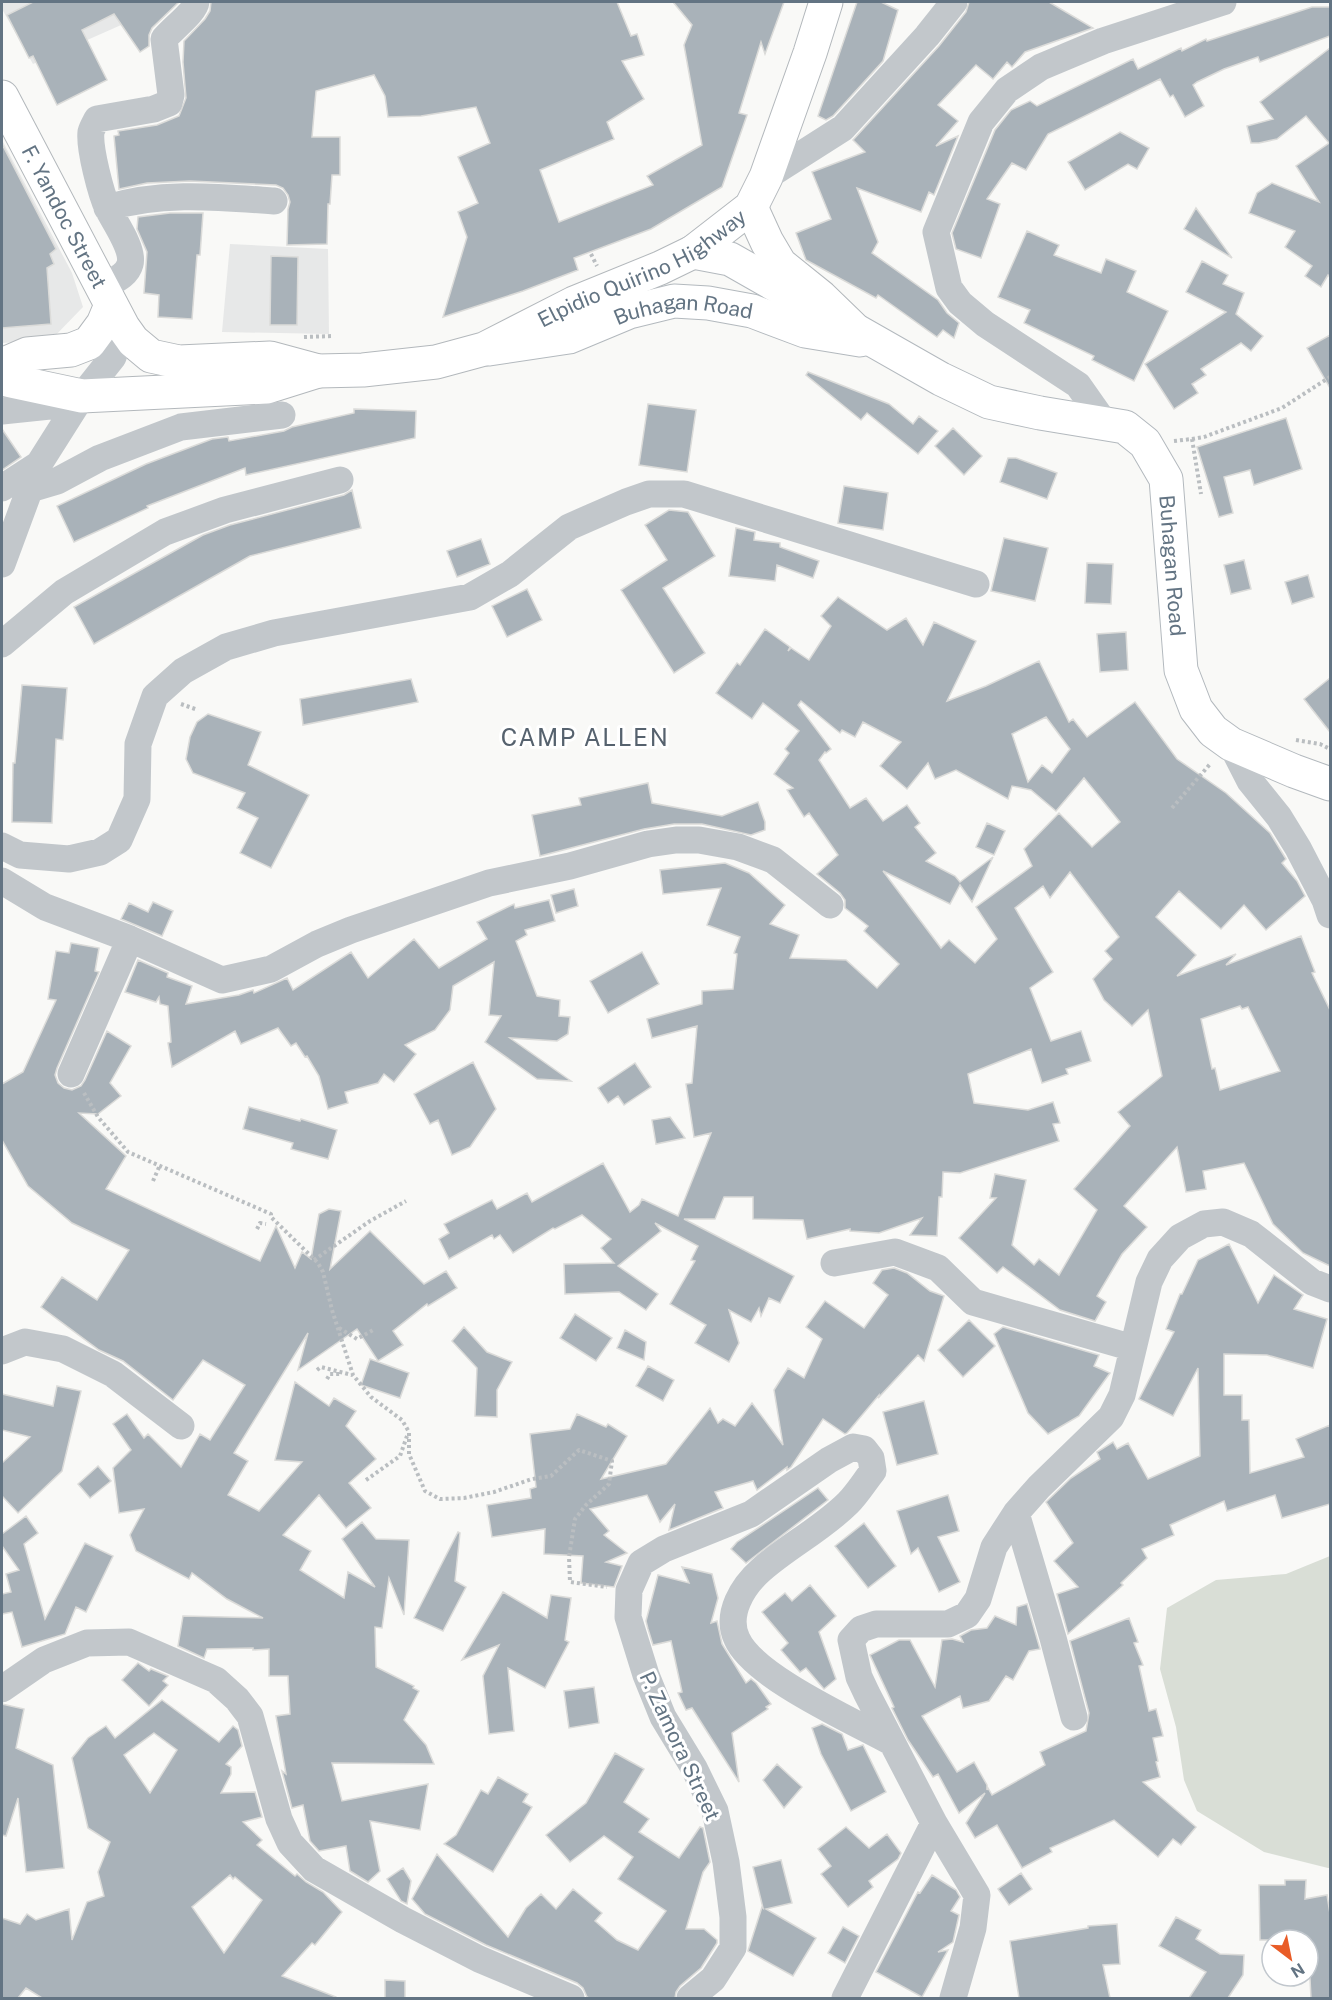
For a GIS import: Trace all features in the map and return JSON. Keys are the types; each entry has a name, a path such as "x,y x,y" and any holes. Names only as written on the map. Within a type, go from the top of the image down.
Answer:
{"main road":[{"name":"Elpidio Quirino Highway","path":"2,379 82,396 267,387 318,371 363,370 436,362 484,349 574,303 693,252 752,207 766,177 826,2"},
{"name":"F. Yandoc Street","path":"2,97 113,306"},
{"path":"752,207 780,264 821,297 852,327"},
{"name":"Buhagan Road","path":"693,252 730,259 941,379 988,402 1125,427 1144,443 1166,479 1181,670 1196,709 1213,731 1220,749 1330,784"},
{"name":"Buhagan Road","path":"484,349 569,337 629,312 674,301 708,303 752,310 805,330 882,344"},
{"name":"Elpidio Quirino Highway","path":"113,306 134,341 151,356 179,362 270,358 318,371"},
{"path":"2,365 27,354 71,350 89,343 113,306"}],"street":[{"path":"2,564 34,477 82,396 113,357 113,306 130,264 131,254 102,193 91,143 92,130 97,119 154,109 169,103 171,94 164,39 174,26 194,10 196,2"},
{"path":"766,177 843,128 927,36 954,2"},
{"path":"1104,422 1078,386 995,331 960,303 949,288 936,232 981,122 1007,90 1051,62 1103,41 1223,2"},
{"path":"108,208 129,201 203,196 274,201"},
{"path":"2,411 50,406 82,396"},
{"path":"2,488 34,477 57,482 100,458 181,427 282,415"},
{"path":"2,644 64,592 165,532 225,510 340,480"},
{"path":"2,846 20,855 69,859 100,852 119,840 137,799 138,744 155,696 183,671 226,647 274,633 470,597 510,573 569,527 649,494 684,494 976,584"},
{"path":"1220,749 1279,817 1326,900 1330,915"},
{"path":"2,881 45,907 130,939 222,980 271,969 317,944 351,930 489,883 570,866 648,844 676,840 699,840 738,847 773,860 830,905"},
{"path":"71,1074 130,939"},
{"path":"953,1998 974,1928 977,1895 934,1823 891,1742 859,1677 851,1640 861,1629 876,1624 948,1624 967,1615 978,1599 994,1547 1016,1513 1039,1487 1112,1417 1122,1395 1149,1282 1160,1259 1180,1237 1204,1224 1224,1222 1251,1234 1312,1282 1330,1289"},
{"path":"834,1263 895,1252 938,1268 974,1302 1133,1348"},
{"path":"2,1351 25,1342 63,1349 113,1374 181,1426"},
{"name":"P. Zamora Street","path":"690,1998 713,1979 733,1948 734,1917 726,1862 715,1812 694,1768 663,1717 646,1675 628,1617 629,1590 641,1563 664,1550 751,1514 829,1460 853,1447 864,1449 871,1458 873,1471 848,1503 760,1570 741,1591 734,1618 736,1638 754,1662 788,1686 891,1742"},
{"path":"1016,1513 1074,1717"},
{"path":"2,1689 44,1660 87,1643 129,1642 216,1680 237,1699 250,1716 279,1819 290,1843 314,1869 403,1920 480,1959 571,1998"},
{"path":"844,1998 934,1823"}],"path":[{"path":"591,254 597,267"},
{"path":"1192,439 1204,437 1282,408 1330,377"},
{"path":"1293,740 1330,748"},
{"path":"1172,808 1220,749"},
{"path":"102,1120 115,1139 128,1152 270,1215 318,1263 323,1272 353,1375 371,1397 402,1420 409,1432 409,1454 425,1491 440,1499 484,1494 532,1479 551,1476 579,1450 612,1461 609,1484 586,1505 575,1519 569,1557 570,1582 629,1590"},
{"path":"153,1181 160,1165"},
{"path":"314,1260 370,1221 406,1201"},
{"path":"257,1229 260,1223 267,1224"},
{"path":"338,1328 357,1339 373,1330"},
{"path":"317,1370 321,1367 353,1375"},
{"path":"327,1379 330,1374 353,1375"},
{"path":"366,1480 400,1456 409,1432"}],"shaded area":[{"path":"2,2 144,2 146,14 33,64 2,9"},
{"path":"2,140 72,273 83,307 51,340 2,343"},
{"path":"230,244 328,249 329,334 222,332"},
{"path":"1330,1556 1330,1868 1328,1868 1264,1852 1197,1811 1184,1780 1176,1727 1160,1669 1167,1608 1216,1580 1286,1574"}],"building":[{"path":"33,2 179,2 152,28 149,35 149,46 140,52 114,14 82,30 107,80 57,105 33,56 29,58 7,15"},
{"path":"211,2 617,2 631,36 637,34 644,55 622,61 644,99 607,122 614,139 540,170 559,222 653,185 647,176 702,145 684,45 692,25 673,2 784,2 765,54 761,42 739,113 747,115 722,187 651,229 574,258 578,270 443,317 467,237 458,212 478,203 458,157 490,143 476,107 421,116 388,117 385,96 374,75 316,91 312,137 340,137 340,175 332,175 330,204 328,204 327,244 287,245 290,202 283,188 276,185 190,181 147,183 119,189 114,136 119,135 118,131 157,125 179,116 186,98 184,41 205,19 210,11"},
{"path":"857,2 881,2 898,10 883,61 833,116 826,120 818,116"},
{"path":"969,2 1049,2 1093,28 1025,52 1012,67 1007,62 993,79 976,65 938,105 958,121 936,146 958,136 934,195 929,192 921,212 857,188 878,242 872,253 938,300 947,313 959,323 954,338 943,330 937,337 878,295 876,298 806,260 796,233 831,219 812,172 865,152 853,140 939,46 966,12"},
{"path":"1312,7 1330,7 1330,36 1260,62 1258,57 1197,82 1193,85 1204,106 1185,117 1173,95 1170,97 1160,79 1048,134 1026,170 1012,163 987,199 1000,204 981,258 956,249 952,233 995,130 1011,110 1030,101 1037,106 1133,59 1138,69 1181,48 1182,51 1206,39 1207,41"},
{"path":"1330,48 1330,277 1328,275 1321,287 1305,276 1312,266 1285,247 1295,231 1249,213 1257,193 1272,183 1319,202 1296,166 1329,143 1306,116 1277,139 1259,143 1251,143 1247,126 1273,119 1260,102"},
{"path":"1120,132 1149,148 1137,169 1128,164 1085,190 1068,162"},
{"path":"2,144 56,249 50,254 54,264 47,268 51,324 2,328"},
{"path":"1196,208 1232,258 1184,229"},
{"path":"170,213 203,213 192,319 158,317 159,295 144,293 147,252 137,229 138,217"},
{"path":"1027,231 1059,245 1054,255 1101,273 1106,259 1136,271 1127,292 1168,311 1134,381 1092,360 1094,356 1024,323 1030,310 998,297"},
{"path":"271,256 298,257 297,325 270,325"},
{"path":"1202,261 1228,275 1223,284 1244,293 1236,314 1263,336 1251,351 1241,343 1201,369 1206,375 1192,384 1198,393 1174,409 1145,364 1226,312 1186,292"},
{"path":"1330,335 1330,388 1307,348"},
{"path":"808,372 889,404 913,424 919,416 938,431 918,454 867,413 861,420 806,375"},
{"path":"648,404 696,410 687,472 639,465"},
{"path":"354,409 416,411 415,438 246,475 245,468 147,506 148,508 74,542 57,506 146,464 212,439 228,437 229,441 284,431 292,427 354,413"},
{"path":"1286,418 1302,469 1254,485 1250,470 1224,477 1233,513 1219,517 1197,447"},
{"path":"953,428 982,456 964,475 935,446"},
{"path":"2,429 21,457 2,470"},
{"path":"1008,458 1016,458 1057,473 1047,499 1000,482"},
{"path":"844,486 888,493 883,530 838,523"},
{"path":"352,490 361,528 250,556 94,644 74,607 203,535 230,525 344,495"},
{"path":"669,510 688,512 715,556 663,588 705,653 674,673 621,590 667,560 645,525"},
{"path":"736,528 755,532 754,540 780,543 780,547 819,561 813,578 777,565 775,581 729,576"},
{"path":"1004,538 1048,548 1035,601 991,591"},
{"path":"481,539 490,564 457,577 447,551"},
{"path":"1244,560 1251,589 1231,594 1224,565"},
{"path":"1087,563 1113,564 1111,604 1085,603"},
{"path":"1308,575 1314,597 1292,604 1285,582"},
{"path":"527,589 542,620 507,637 492,606"},
{"path":"838,597 887,630 906,618 923,645 934,622 976,641 947,701 1039,661 1069,722 1073,719 1087,737 1135,702 1177,759 1226,793 1270,833 1286,859 1282,863 1297,881 1305,896 1266,930 1244,905 1221,929 1179,891 1156,917 1196,955 1177,976 1236,954 1226,965 1301,936 1315,972 1312,973 1330,1010 1330,1266 1303,1253 1273,1224 1244,1163 1203,1171 1206,1189 1186,1192 1177,1147 1124,1206 1147,1227 1122,1254 1097,1296 1106,1302 1095,1321 1060,1310 1003,1267 997,1273 959,1238 996,1198 990,1198 995,1174 1026,1180 1012,1245 1034,1265 1039,1259 1059,1275 1097,1210 1074,1189 1130,1126 1118,1112 1162,1076 1148,1010 1132,1026 1104,1000 1093,979 1112,959 1105,951 1119,937 1070,872 1050,898 1043,886 1015,908 1053,972 1030,988 1051,1041 1081,1031 1091,1061 1066,1069 1068,1074 1042,1083 1031,1049 968,1074 974,1103 1028,1110 1053,1102 1060,1123 1053,1124 1059,1141 960,1173 943,1172 937,1236 910,1235 922,1218 879,1233 850,1231 850,1229 807,1239 803,1220 753,1219 753,1197 724,1197 715,1219 684,1219 794,1276 780,1303 769,1298 761,1316 759,1308 751,1322 729,1310 739,1343 729,1362 695,1343 706,1325 670,1304 695,1261 691,1260 698,1246 655,1223 661,1231 618,1266 658,1294 646,1310 619,1292 565,1294 564,1264 614,1263 601,1248 611,1239 582,1215 553,1228 513,1253 500,1235 494,1239 492,1235 449,1259 439,1239 449,1233 444,1224 492,1200 497,1209 527,1193 532,1202 603,1163 630,1212 639,1205 642,1199 678,1216 711,1133 694,1137 686,1084 692,1083 697,1026 652,1038 647,1019 702,1004 702,991 733,989 737,954 734,953 740,937 707,925 721,888 663,894 660,870 725,863 749,873 785,905 770,924 799,935 790,958 846,960 877,988 899,964 864,931 868,926 845,908 845,900 840,893 817,874 838,855 809,813 804,817 787,790 793,788 774,774 789,753 785,749 799,731 763,703 752,719 716,693 737,663 740,665 765,629 790,647 788,651 791,648 809,660 831,626 821,616","holes":["801,701 840,733 842,730 855,737 863,722 901,742 880,766 907,789 928,763 935,779 956,770 1008,799 1012,786 1031,790 1056,811 1084,778 1120,822 1092,847 1059,813 1024,849 1032,866 976,907 997,939 975,963 949,940 941,948 883,871 950,904 960,885 972,902 993,857 960,882 955,876 926,861 936,853 915,827 920,823 907,805 883,821 866,798 850,808 819,760 825,752 831,749 798,705","1046,717 1070,749 1052,773 1042,765 1028,782 1012,734","1240,1006 1242,1009 1248,1007 1280,1071 1220,1090 1215,1068 1212,1069 1201,1019"]},
{"path":"1126,632 1128,670 1100,672 1097,634"},
{"path":"1330,678 1330,732 1304,699"},
{"path":"411,679 418,702 303,725 300,699"},
{"path":"22,685 67,688 63,740 56,739 52,823 12,822 13,763 15,763"},
{"path":"208,714 261,732 248,765 309,795 271,868 240,853 258,818 237,808 245,793 193,773 186,759 190,737 197,722"},
{"path":"648,783 652,803 722,816 758,802 765,822 765,830 751,835 702,824 674,824 644,829 540,856 532,815 581,805 579,798"},
{"path":"987,823 1005,831 994,855 976,847"},
{"path":"574,889 578,906 556,913 551,895"},
{"path":"549,900 555,921 525,930 527,935 516,941 537,996 560,1000 559,1016 570,1017 568,1034 557,1041 510,1038 571,1081 537,1079 485,1042 501,1016 489,1015 494,962 453,986 450,1010 435,1030 405,1045 416,1054 394,1082 384,1074 378,1083 345,1092 348,1103 328,1109 319,1076 307,1056 305,1057 296,1043 291,1046 278,1028 241,1044 235,1031 172,1067 168,1043 171,1042 168,1006 160,1004 159,997 156,1002 125,992 138,960 168,973 167,977 192,986 186,1004 239,995 253,990 254,993 287,978 293,990 351,952 368,978 414,939 439,968 487,939 477,922 514,904 515,908"},
{"path":"153,902 173,911 162,936 121,919 129,903 148,912"},
{"path":"71,943 99,948 95,971 99,972 57,1068 55,1075 58,1083 72,1090 81,1086 107,1031 131,1046 110,1083 121,1096 98,1114 79,1113 126,1156 106,1189 260,1261 276,1226 295,1268 302,1252 311,1259 319,1214 329,1209 341,1211 330,1269 370,1231 424,1284 446,1271 457,1288 428,1306 427,1304 393,1331 403,1345 378,1361 357,1329 298,1370 308,1333 234,1453 248,1461 228,1495 259,1511 302,1462 275,1460 295,1382 329,1406 334,1398 356,1411 346,1426 376,1459 349,1483 371,1508 346,1528 319,1495 283,1535 311,1551 300,1570 344,1598 348,1572 375,1587 342,1539 362,1522 376,1539 409,1540 404,1615 389,1578 382,1628 375,1627 376,1667 414,1686 413,1688 419,1691 404,1720 426,1745 434,1764 332,1763 342,1801 428,1784 420,1830 370,1821 380,1871 368,1882 350,1871 346,1846 319,1851 310,1841 303,1805 292,1808 282,1771 286,1774 276,1716 290,1714 288,1676 269,1676 269,1649 207,1649 204,1658 178,1646 183,1616 263,1618 227,1599 192,1573 189,1579 136,1551 130,1535 144,1509 119,1513 113,1468 131,1450 113,1424 127,1414 144,1438 148,1434 181,1467 200,1434 210,1440 245,1385 203,1360 173,1400 123,1361 99,1350 41,1307 62,1277 97,1300 129,1250 72,1223 28,1186 2,1140 2,1084 23,1072 56,1000 48,999 56,951 69,953"},
{"path":"642,952 659,984 608,1013 590,981"},
{"path":"473,1062 496,1109 470,1147 452,1155 438,1120 430,1124 414,1094"},
{"path":"635,1063 651,1087 624,1105 618,1096 608,1103 598,1088"},
{"path":"249,1107 337,1130 328,1159 291,1149 293,1143 243,1129"},
{"path":"670,1117 685,1138 656,1144 652,1120"},
{"path":"1229,1244 1258,1303 1274,1275 1303,1295 1294,1309 1327,1319 1313,1368 1267,1355 1224,1354 1224,1395 1242,1395 1242,1420 1249,1420 1250,1473 1304,1457 1296,1439 1330,1425 1330,1504 1282,1518 1275,1495 1227,1511 1224,1501 1170,1525 1174,1535 1142,1549 1147,1558 1121,1583 1123,1585 1068,1634 1057,1594 1078,1587 1054,1561 1073,1543 1046,1502 1071,1478 1100,1459 1097,1452 1113,1442 1117,1449 1128,1443 1148,1479 1200,1456 1198,1368 1173,1416 1139,1399 1174,1332 1166,1329 1180,1294 1198,1260"},
{"path":"894,1268 907,1273 930,1291 944,1296 924,1361 918,1355 879,1397 879,1395 847,1433 845,1434 823,1419 787,1470 787,1467 757,1490 753,1481 715,1492 723,1508 669,1530 675,1504 660,1522 647,1495 590,1509 609,1531 604,1535 627,1553 606,1562 622,1566 614,1587 581,1583 583,1556 544,1554 545,1529 492,1537 487,1505 531,1498 530,1489 536,1487 530,1434 570,1429 577,1414 606,1427 608,1424 627,1436 601,1479 666,1464 710,1408 718,1423 723,1419 735,1426 752,1403 783,1445 774,1390 788,1368 804,1378 822,1339 806,1327 825,1301 864,1328 888,1295 873,1283 882,1270"},
{"path":"575,1314 612,1338 596,1361 560,1338"},
{"path":"969,1320 995,1346 963,1377 938,1350"},
{"path":"464,1327 487,1352 512,1362 497,1390 497,1417 475,1416 477,1368 452,1341"},
{"path":"1003,1327 1099,1355 1094,1366 1110,1373 1079,1416 1048,1434 1028,1413 994,1334"},
{"path":"625,1330 646,1342 644,1360 617,1348"},
{"path":"370,1359 409,1373 400,1398 361,1385"},
{"path":"648,1366 674,1380 663,1401 636,1386"},
{"path":"57,1386 81,1391 62,1471 18,1513 2,1496 2,1463 30,1437 2,1430 2,1394 53,1406"},
{"path":"924,1401 938,1454 897,1465 883,1412"},
{"path":"98,1466 111,1481 90,1498 78,1484"},
{"path":"818,1488 828,1500 746,1563 731,1549 737,1542"},
{"path":"948,1495 959,1531 938,1537 960,1582 939,1592 918,1548 911,1554 897,1511"},
{"path":"26,1516 38,1533 24,1544 45,1619 85,1543 113,1556 86,1612 76,1607 65,1634 22,1647 12,1612 2,1614 2,1594 11,1592 6,1574 19,1570 2,1546 2,1534"},
{"path":"864,1523 896,1566 868,1588 835,1546"},
{"path":"458,1532 460,1533 455,1581 466,1587 443,1631 414,1618"},
{"path":"682,1567 712,1574 718,1598 711,1623 717,1621 722,1644 746,1683 751,1679 756,1683 771,1704 766,1707 768,1709 732,1733 739,1782 692,1708 686,1710 678,1693 682,1692 671,1641 653,1645 648,1629 646,1621 658,1575 689,1583"},
{"path":"810,1585 836,1616 819,1632 836,1679 824,1689 806,1668 800,1672 781,1650 788,1643 762,1612 785,1593 792,1601"},
{"path":"503,1592 547,1618 551,1595 571,1598 565,1640 569,1642 545,1688 508,1668 514,1731 489,1734 483,1676 499,1645 462,1660"},
{"path":"1027,1604 1040,1649 1029,1651 1013,1680 1006,1676 989,1701 963,1708 960,1696 922,1716 957,1772 974,1762 987,1785 987,1790 988,1788 992,1795 1045,1765 1040,1752 1086,1731 1089,1713 1070,1641 1129,1618 1138,1642 1134,1643 1143,1665 1139,1666 1149,1711 1156,1709 1163,1736 1153,1738 1160,1777 1143,1782 1196,1827 1181,1845 1173,1839 1158,1857 1114,1820 1050,1848 1052,1852 1022,1868 997,1825 975,1838 966,1823 985,1793 959,1813 938,1774 933,1777 908,1740 870,1655 899,1640 910,1640 935,1687 942,1640 952,1639 963,1642 960,1636 971,1630 987,1628 995,1616 1016,1625 1017,1607"},
{"path":"138,1663 149,1671 151,1669 168,1676 163,1681 168,1685 149,1706 122,1680"},
{"path":"594,1687 599,1723 569,1728 564,1691"},
{"path":"162,1700 219,1742 233,1726 238,1730 242,1746 226,1764 231,1767 231,1774 221,1793 255,1792 262,1817 243,1822 262,1840 257,1845 295,1876 297,1874 323,1892 342,1912 315,1945 312,1943 282,1976 336,1998 42,1998 26,1988 18,1998 2,1998 2,1918 20,1924 27,1914 36,1920 69,1909 72,1940 87,1902 104,1896 98,1872 110,1842 88,1828 72,1758 88,1738 106,1726 115,1738","holes":["154,1733 177,1750 150,1793 124,1755","230,1875 262,1900 224,1953 192,1907"]},
{"path":"2,1704 24,1709 16,1748 53,1765 64,1868 26,1872 18,1798 6,1836 2,1835"},
{"path":"822,1724 842,1734 848,1750 863,1745 886,1792 851,1811 821,1754 812,1728"},
{"path":"615,1753 644,1769 624,1802 649,1819 639,1832 679,1858 700,1827 703,1828 710,1862 703,1872 686,1929 704,1929 717,1940 717,1943 701,1968 680,1986 675,1998 589,1998 577,1983 486,1945 425,1914 412,1899 437,1854 508,1937 526,1908 541,1894 556,1909 573,1889 602,1913 595,1921 617,1940 638,1950 666,1911 618,1879 633,1857 604,1836 570,1862 546,1835 586,1803"},
{"path":"777,1764 802,1787 784,1808 763,1780"},
{"path":"498,1777 528,1794 523,1802 532,1807 493,1872 444,1844 456,1835 481,1790 488,1794"},
{"path":"846,1827 869,1848 887,1834 901,1853 898,1859 869,1881 873,1887 848,1907 821,1874 831,1866 818,1849"},
{"path":"781,1860 792,1903 766,1909 816,1938 793,1976 748,1951 763,1908 753,1867"},
{"path":"403,1868 411,1881 407,1904 401,1901 387,1879"},
{"path":"1021,1873 1032,1889 1009,1905 998,1889"},
{"path":"932,1875 956,1890 960,1897 951,1911 959,1915 953,1942 938,1952 948,1950 922,1997 876,1972 918,1892 920,1893"},
{"path":"1285,1880 1306,1880 1305,1899 1327,1895 1330,1914 1330,1998 1311,1998 1310,1988 1320,1988 1320,1928 1260,1928 1260,1940 1259,1885 1285,1885"},
{"path":"1176,1917 1201,1930 1196,1939 1220,1954 1244,1955 1243,1975 1228,1998 1189,1998 1206,1972 1159,1946"},
{"path":"1117,1924 1120,1964 1103,1965 1110,1998 1019,1998 1010,1941 1088,1928 1088,1926"},
{"path":"843,1927 859,1936 845,1963 828,1953"},
{"path":"385,1980 405,1981 405,1998 385,1998"}],"district":[{"name":"CAMP ALLEN","path":"585,737"}]}
